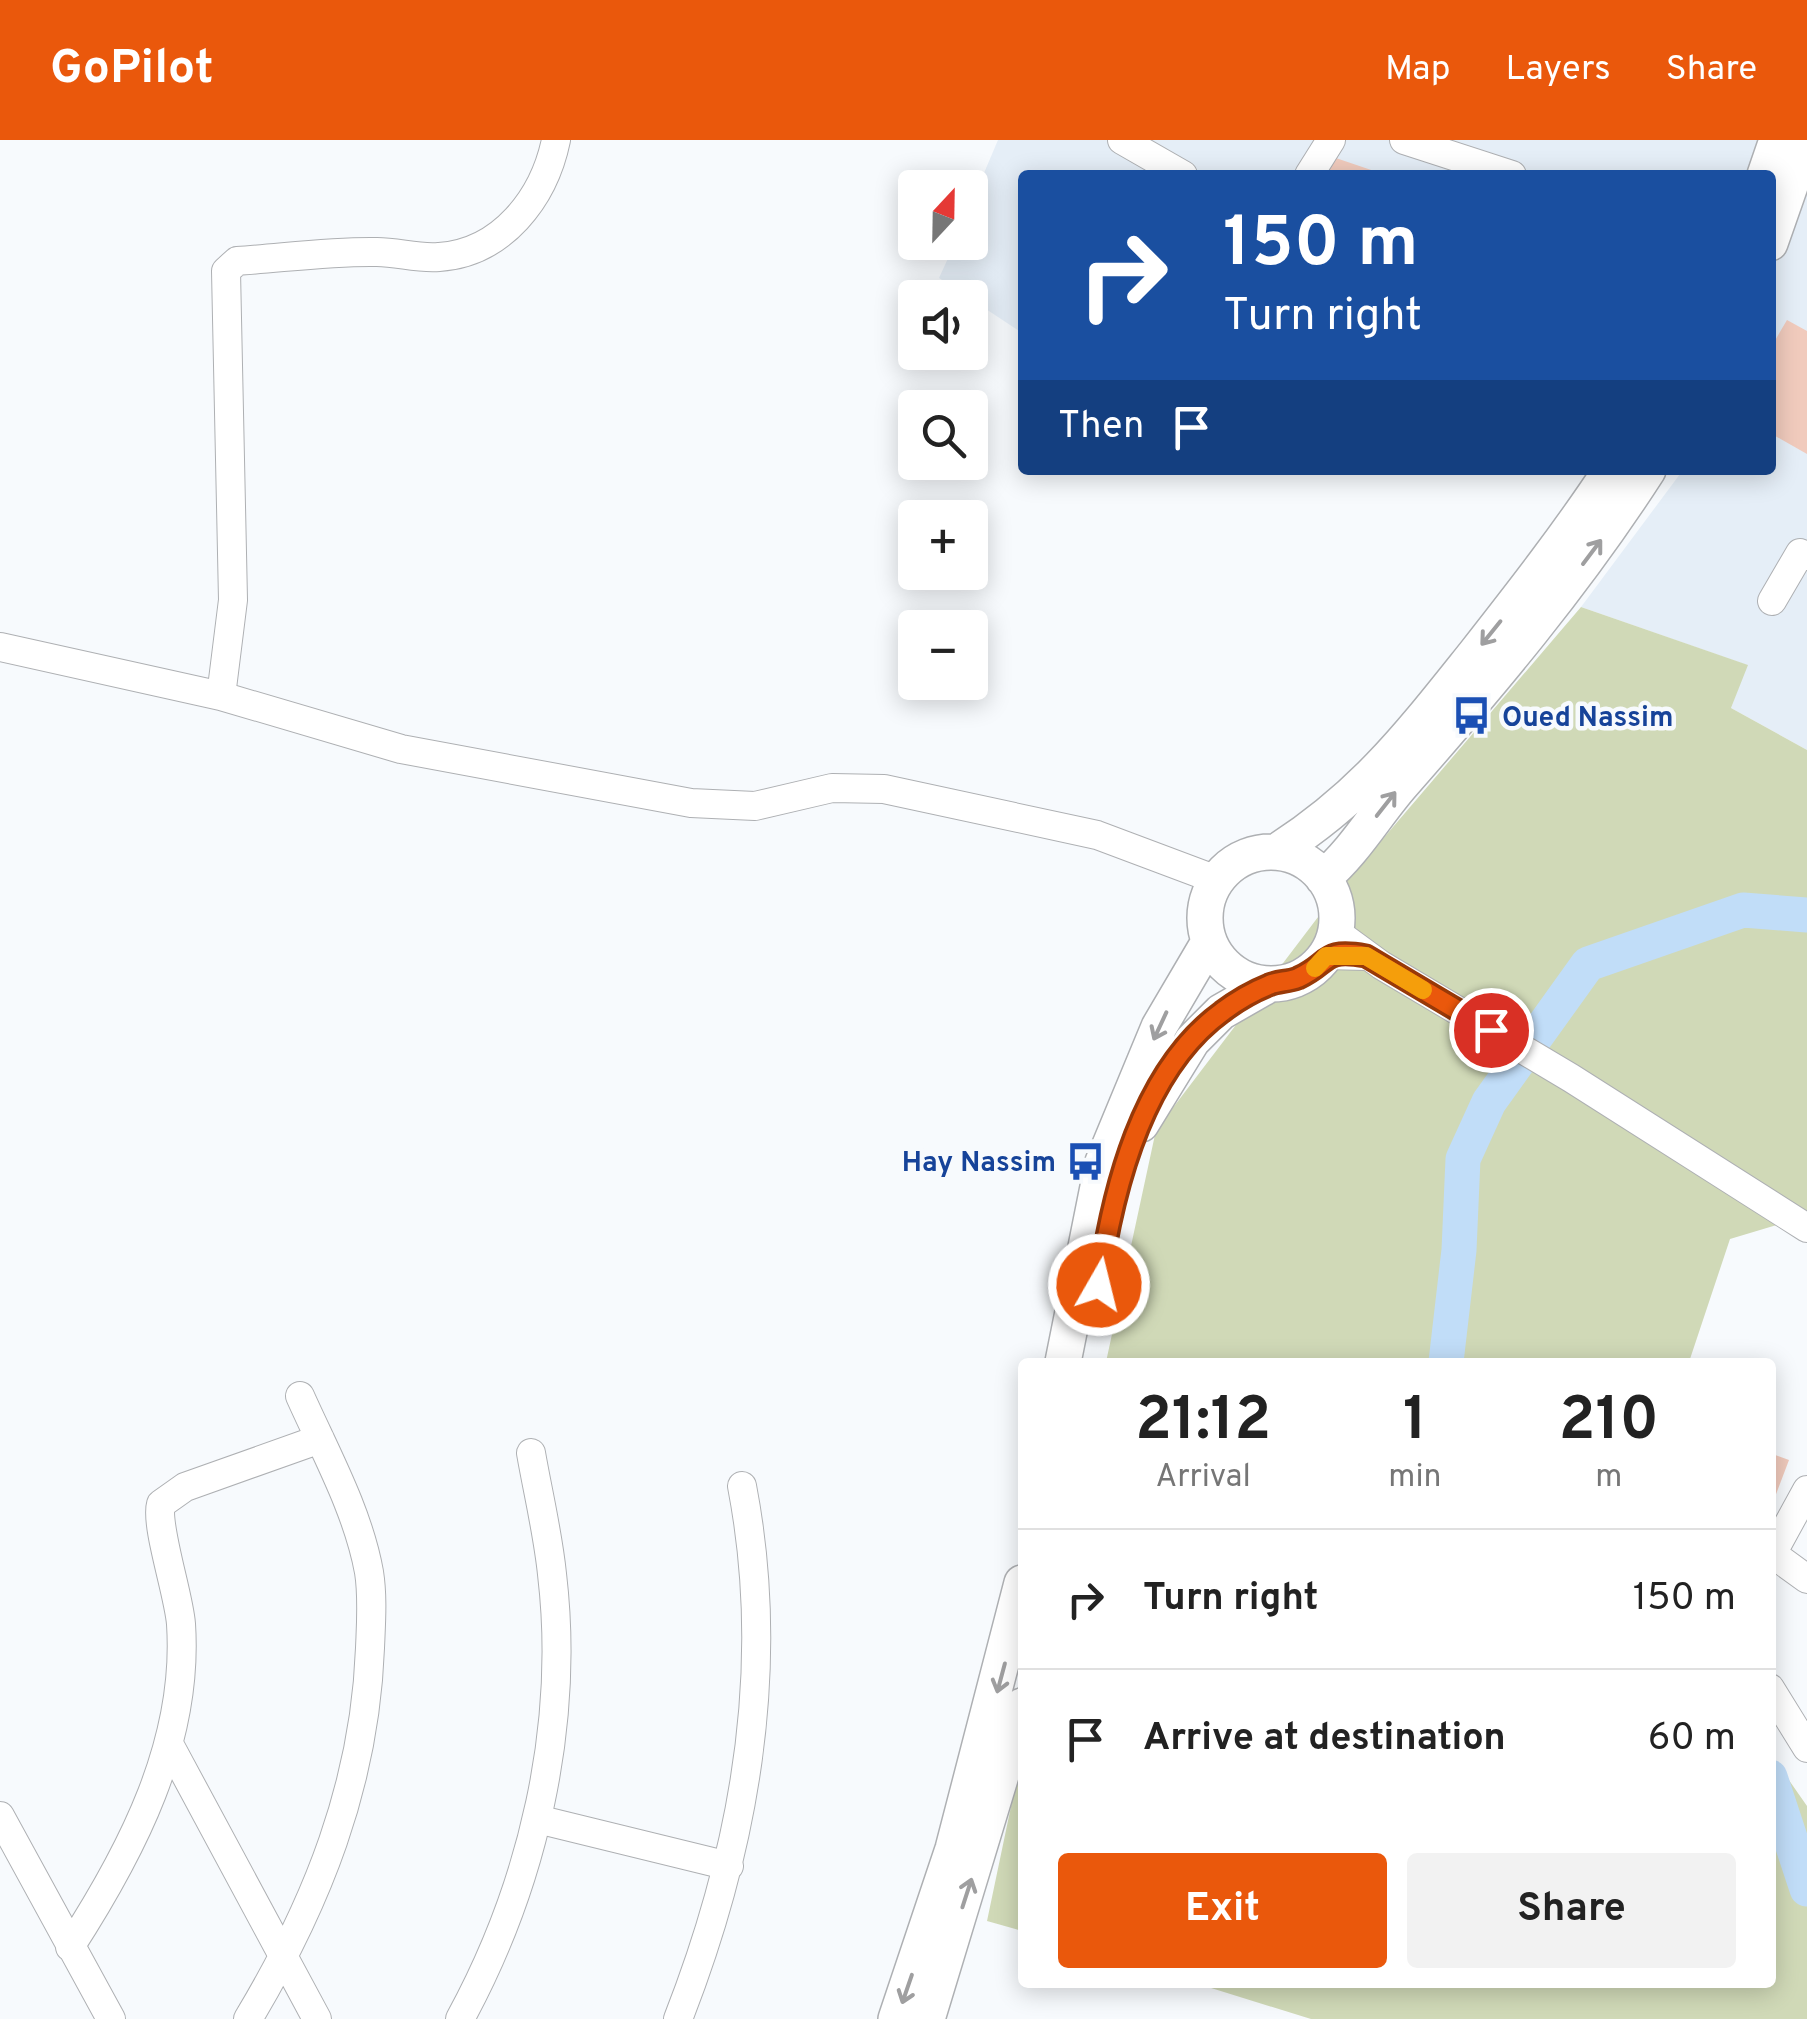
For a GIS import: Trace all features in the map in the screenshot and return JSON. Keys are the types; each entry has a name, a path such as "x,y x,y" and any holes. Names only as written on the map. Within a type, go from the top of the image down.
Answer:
{"main road":[{"path":"1767,170 1778,140"},
{"path":"1776,226 1806,140"},
{"path":"1270,984 1234,972 1210,942 1205,910 1217,880 1249,856 1276,852 1324,821 1382,769 1526,590 1608,475"},
{"path":"1324,878 1344,861 1394,793 1543,618 1644,475"},
{"path":"1088,1358 1109,1218 1146,1112 1192,1041 1222,1012 1270,984 1302,977 1331,944 1334,896 1324,878 1303,860 1276,852"},
{"path":"1064,1358 1103,1162 1159,1026 1210,942"},
{"path":"896,2019 953,1849 1018,1598"},
{"path":"926,2019 1018,1719"}],"street":[{"path":"221,696 233,600 226,271 237,261 379,252 441,258 476,249 504,231 530,205 550,169 556,140"},
{"path":"1122,140 1174,170"},
{"path":"1312,170 1331,140"},
{"path":"1404,140 1497,170"},
{"path":"1772,601 1800,552 1807,556"},
{"path":"0,647 221,696 401,749 691,803 755,806 832,788 884,789 1097,835 1217,880"},
{"path":"1331,944 1366,956 1464,1014 1807,1228"},
{"path":"248,2019 284,1960 339,1829 361,1745 368,1683 369,1574 360,1534 300,1396"},
{"path":"70,1946 127,1850 168,1744 182,1666 181,1620 161,1504 184,1487 320,1439"},
{"path":"460,2019 507,1911 537,1819 550,1756 553,1576 531,1453"},
{"path":"678,2019 730,1866 743,1809 754,1706 754,1547 742,1486"},
{"path":"1776,1544 1807,1490"},
{"path":"1776,1556 1807,1578"},
{"path":"1776,1698 1807,1748"},
{"path":"168,1744 316,2019"},
{"path":"0,1816 111,2019"},
{"path":"537,1819 730,1866"}],"shaded area":[{"path":"998,140 1807,140 1807,750 1731,708 1747,665 1581,607 1679,475 1776,475 1776,170 1018,170 1018,330 988,310 988,280 939,278 947,260 988,260 985,170"}],"green space":[{"path":"1581,607 1748,665 1731,708 1807,750 1807,1216 1730,1239 1690,1358 1107,1358 1156,1130 1334,896"},
{"path":"1776,1762 1807,1806 1807,2019 1311,2019 1211,1988 1776,1988"},
{"path":"1018,1773 1018,1930 987,1921"}],"building":[{"path":"1327,155 1371,170 1322,170"},
{"path":"1787,320 1807,331 1807,454 1776,436 1776,339"},
{"path":"1776,1455 1789,1460 1776,1494"}],"waterway":[{"path":"1446,1358 1459,1250 1463,1159 1489,1102 1588,964 1743,910 1807,915"},
{"path":"1776,1795 1807,1889"}],"slow traffic":[{"path":"1315,968 1326,956 1366,956 1423,990"}],"place":[{"name":"Oued Nassim","path":"1472,716"},
{"name":"Hay Nassim","path":"1086,1161"}],"route":[{"path":"1099,1285 1116,1192 1146,1112 1192,1041 1222,1012 1270,984 1302,977 1326,956 1349,953 1366,956 1491,1030"}]}
